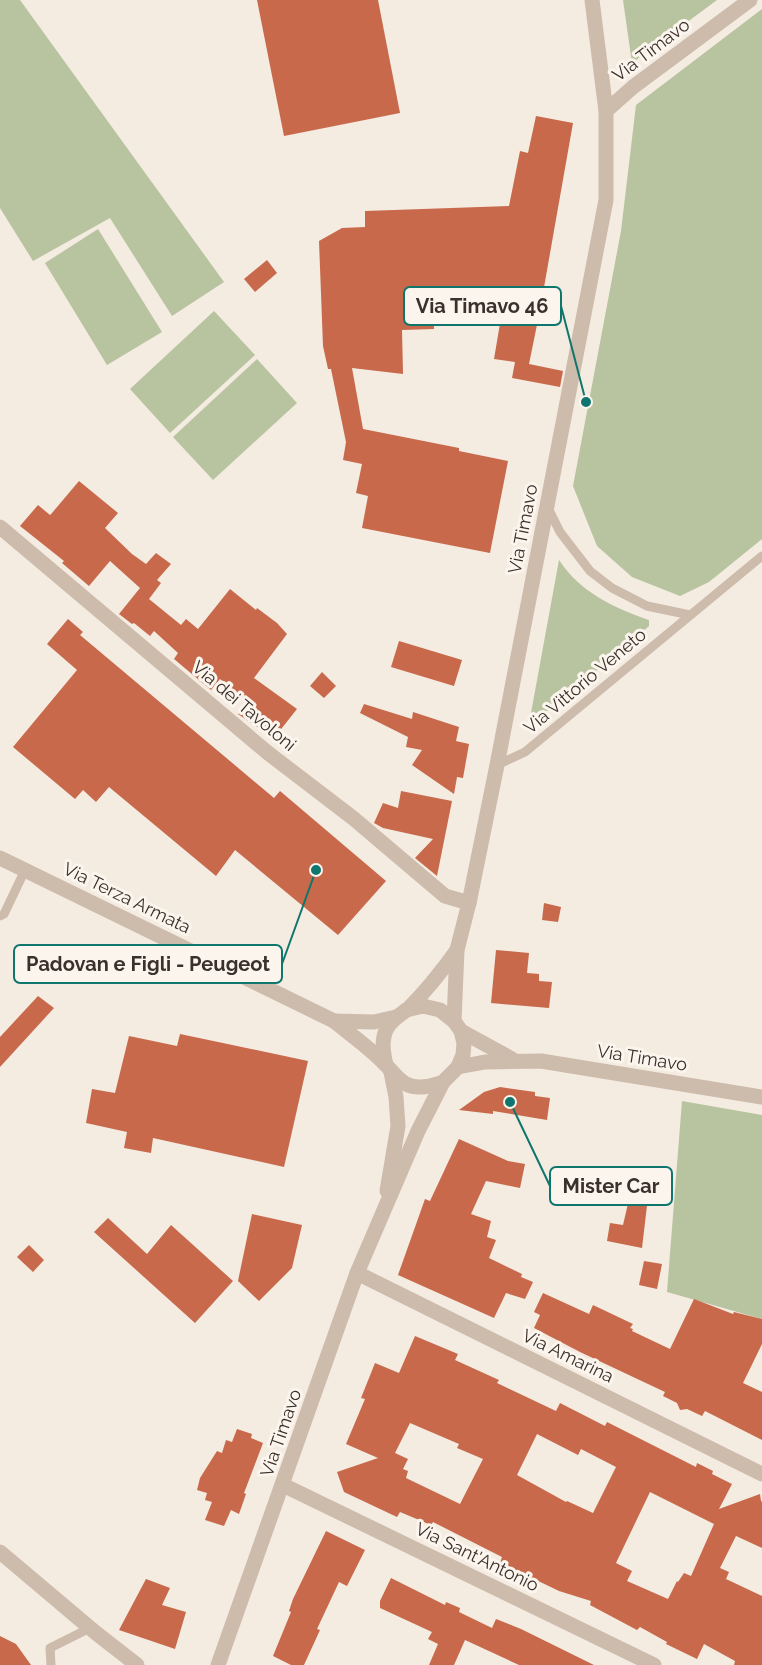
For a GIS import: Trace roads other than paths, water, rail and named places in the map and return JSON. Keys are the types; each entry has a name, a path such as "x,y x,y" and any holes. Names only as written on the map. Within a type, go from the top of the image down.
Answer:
{"street":[{"name":"Via Timavo","path":"218,1665 357,1273 418,1131 443,1082 458,1067 463,1055 464,1043 457,1026 457,950 497,765 606,200 606,111 592,0"},
{"name":"Via Timavo","path":"606,111 633,87 750,0"},
{"name":"Via dei Tavoloni","path":"0,527 268,753 353,818 445,896 469,903"},
{"name":"Via Terza Armata","path":"0,858 334,1021 361,1042 389,1069"},
{"name":"Via Timavo","path":"383,1215 398,1126 396,1097 383,1052 383,1040 387,1027 442,972 457,950"},
{"path":"401,1014 423,1006 440,1010 457,1026 515,1060"},
{"name":"Via Terza Armata","path":"334,1021 374,1022 401,1014"},
{"name":"Via Timavo","path":"515,1060 541,1060 762,1097"},
{"path":"458,1067 515,1060"},
{"path":"389,1069 406,1084 425,1088 443,1082"},
{"name":"Via Amarina","path":"357,1273 762,1474"},
{"name":"Via Sant'Antonio","path":"283,1485 654,1665"},
{"path":"0,1552 137,1665"}],"lane":[{"name":"Via Vittorio Veneto","path":"547,506 560,532 591,571 612,588 647,606 690,615"},
{"name":"Via Vittorio Veneto","path":"497,765 525,752 762,556"},
{"path":"0,916 4,914 25,870"},
{"path":"51,1665 50,1648 90,1628"}],"place":[{"name":"Via Timavo 46","path":"586,402"},
{"name":"Padovan e Figli - Peugeot","path":"316,870"},
{"name":"Mister Car","path":"510,1102"}]}
